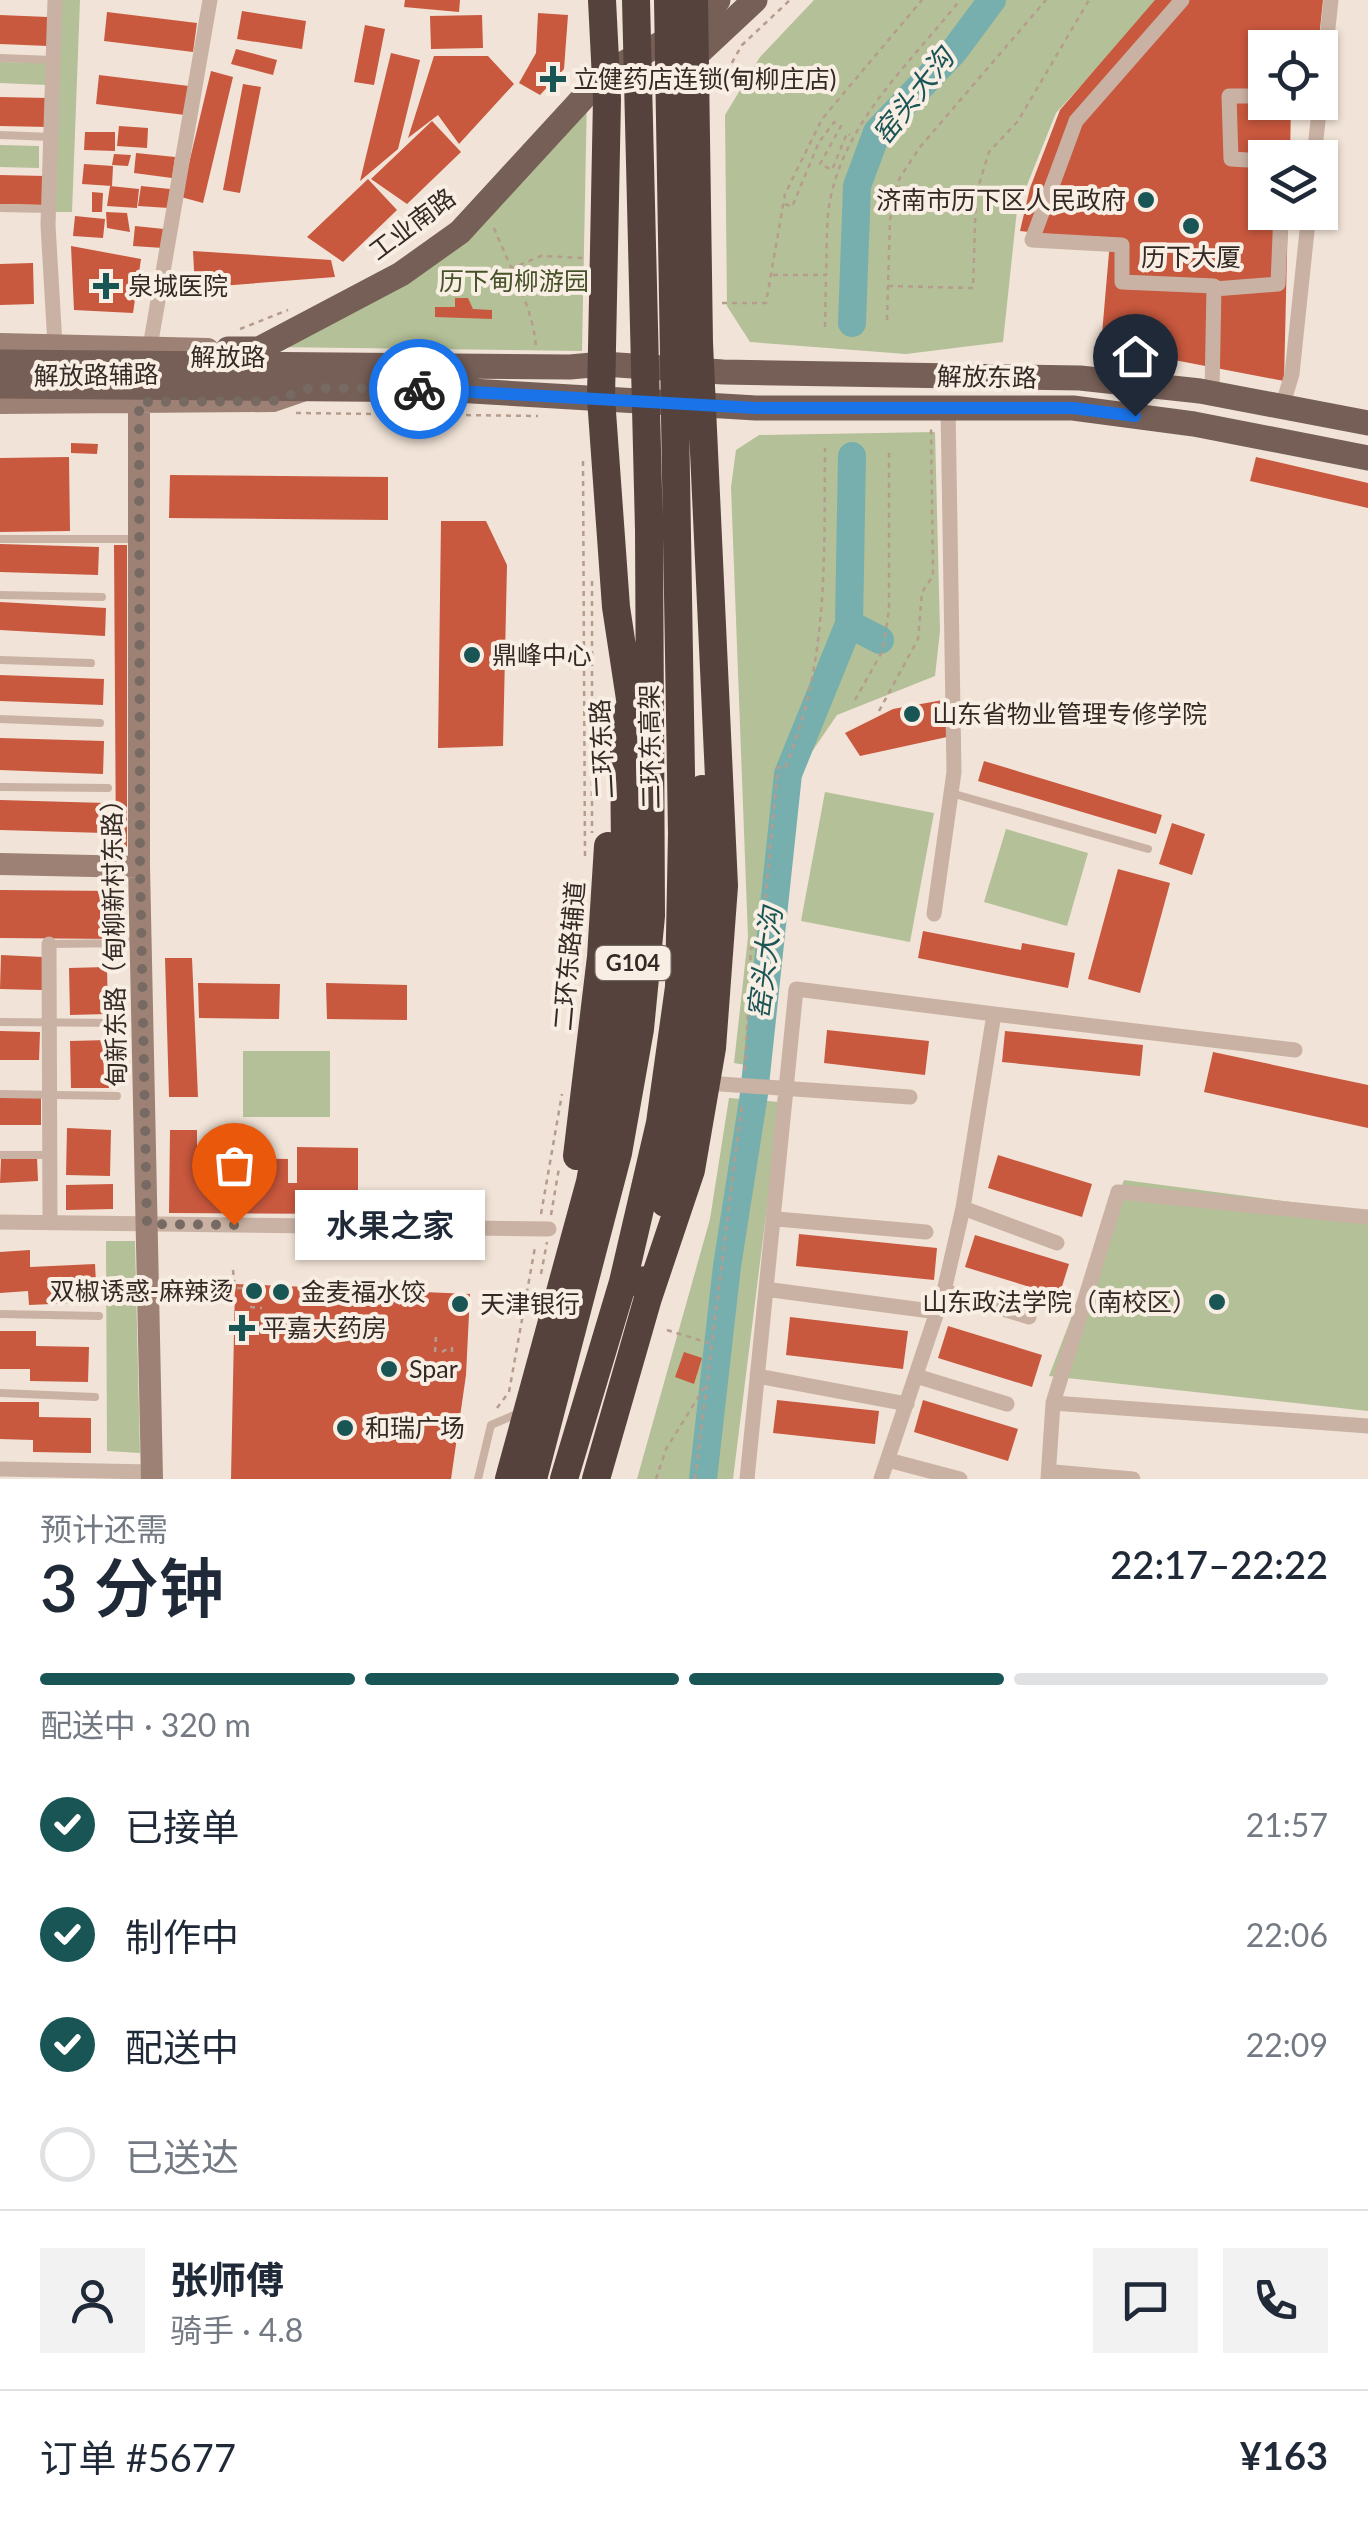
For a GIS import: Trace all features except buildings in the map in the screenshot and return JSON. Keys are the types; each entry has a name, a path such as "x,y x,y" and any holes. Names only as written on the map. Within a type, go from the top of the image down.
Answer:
{"highway":[{"path":"602,0 606,72 602,398"},
{"name":"二环东高架","path":"564,1479 622,1282 660,1123 679,987 682,833 662,530 636,0"},
{"name":"二环东高架","path":"533,1479 618,1154 640,1029 650,916 662,530 668,0"},
{"path":"648,1298 692,1170 713,1083 724,886 701,370 694,13"},
{"name":"二环东路辅道","path":"565,1272 601,957 621,644 602,398"},
{"path":"509,1479 590,1182 612,1060 626,946 624,750 662,530"},
{"path":"648,1298 692,1046 701,932 701,744 662,530"},
{"name":"G104","path":"596,1479 648,1298 644,1258 672,1115 688,994 692,741 716,704"}],"main road":[{"name":"工业南路","path":"228,352 259,349 401,274 460,232 606,72 718,0"},
{"path":"606,72 694,57 755,0"},
{"name":"解放路","path":"0,362 228,352 602,398"},
{"name":"解放东路","path":"603,364 701,370 1080,378 1212,394 1368,422"},
{"name":"解放路","path":"0,386 310,388 603,364"},
{"name":"解放东路","path":"602,398 813,407 939,406 1104,412 1368,458"}],"street":[{"path":"55,0 49,209 55,344"},
{"path":"150,347 210,0"},
{"path":"1182,0 1076,121 1032,240 1122,245 1122,282 1214,289 1278,284 1280,230"},
{"path":"1327,30 1330,0"},
{"path":"1248,96 1229,96 1231,159 1248,160"},
{"path":"1282,406 1292,374 1307,230"},
{"path":"1212,394 1214,289"},
{"name":"解放路辅路","path":"0,344 228,352"},
{"name":"解放路辅路","path":"0,403 273,401 310,388"},
{"name":"甸新东路（甸柳新村东路）","path":"139,402 140,867 153,1477"},
{"path":"934,914 951,792 939,406"},
{"path":"0,864 140,867"},
{"path":"50,944 50,1222"},
{"path":"748,1479 796,989 1295,1050"},
{"path":"882,1479 944,1291 963,1208 994,1014"},
{"path":"713,1083 910,1097"},
{"path":"1133,1479 1051,1476 1053,1402 1118,1192 1368,1217"},
{"path":"963,1208 1057,1243"},
{"path":"777,1219 926,1232"},
{"path":"0,1222 544,1230"},
{"path":"772,1290 938,1312"},
{"path":"944,1291 1029,1317"},
{"path":"758,1376 907,1404"},
{"path":"916,1376 1007,1404"},
{"path":"1053,1402 1368,1426"},
{"path":"888,1460 960,1479"},
{"path":"0,1468 153,1477"}],"lane":[{"path":"0,58 53,60"},
{"path":"0,135 51,137"},
{"path":"0,208 49,209"},
{"path":"0,539 139,539"},
{"path":"0,595 102,598"},
{"path":"0,660 91,662"},
{"path":"0,719 100,723"},
{"path":"0,788 108,788"},
{"path":"951,792 1148,849"},
{"path":"50,944 130,943 141,930"},
{"path":"0,1022 120,1024"},
{"path":"0,1094 117,1096"},
{"path":"0,1154 50,1155"},
{"path":"0,1314 99,1316"},
{"path":"0,1393 95,1397"},
{"path":"478,1479 491,1425 528,1409"}],"path":[{"path":"723,74 742,46 790,0"},
{"path":"720,303 766,303 783,203 822,119 922,0"},
{"path":"825,327 829,207 852,137 871,107 960,0"},
{"path":"887,320 890,220 899,180 920,146 1046,0"},
{"path":"888,286 973,288 976,194 989,152 1018,121 1088,0"},
{"path":"783,203 792,206 819,142 834,122 842,126 820,164 832,170 847,134 852,137"},
{"path":"480,211 494,229 509,270 533,315 536,352"},
{"path":"509,270 541,256 584,258"},
{"path":"771,275 826,276"},
{"path":"228,352 302,304"},
{"path":"879,711 918,639 922,592 933,576 939,406"},
{"path":"294,413 545,416"},
{"path":"696,1479 744,1086 751,948 761,946 778,768 784,768 806,718 823,615 825,448"},
{"path":"856,700 883,650 888,609 888,449"},
{"path":"583,462 585,863"},
{"path":"592,574 592,862"},
{"path":"540,1285 562,1092"},
{"path":"497,1408 509,1392 562,1153"},
{"path":"233,1270 235,1288 246,1288"},
{"path":"250,1307 262,1308"},
{"path":"668,1330 710,1344"},
{"path":"435,1352 436,1336"},
{"path":"656,1479 666,1449 706,1384"}],"green space":[{"path":"62,0 80,0 72,212 53,212"},
{"path":"814,0 1159,0 1056,113 1017,210 1003,342 906,354 750,342 727,306 725,115 760,57"},
{"path":"0,62 47,63 47,85 0,83"},
{"name":"历下甸柳游园","path":"587,94 582,351 272,347 403,277"},
{"path":"0,145 39,146 39,168 0,167"},
{"path":"935,432 940,631 935,676 837,715 796,775 780,774 763,1068 734,1063 748,937 731,487 736,450 759,435"},
{"path":"825,792 934,813 910,942 801,921"},
{"path":"1006,829 1088,853 1067,926 984,902"},
{"path":"243,1051 330,1051 330,1117 243,1117"},
{"path":"729,1098 780,1102 733,1479 637,1479 710,1219"},
{"name":"山东政法学院（南校区）","path":"1124,1180 1368,1212 1368,1411 1049,1376"},
{"path":"106,1241 135,1241 140,1453 107,1451"}],"waterway":[{"name":"窑头大沟","path":"852,323 857,186 877,132 954,51 992,0"},
{"name":"窑头大沟","path":"703,1479 727,1266 754,1094 788,774 849,624 852,456"},
{"path":"849,624 880,640"}],"way so far":[{"path":"234,1225 147,1224 140,867 139,402 273,401 310,388 419,389"}],"place":[{"name":"立健药店连锁(甸柳庄店)","path":"553,79"},
{"name":"济南市历下区人民政府","path":"1146,200"},
{"name":"历下大厦","path":"1191,226"},
{"name":"泉城医院","path":"106,286"},
{"name":"鼎峰中心","path":"472,655"},
{"name":"山东省物业管理专修学院","path":"912,714"},
{"name":"水果之家","path":"234,1225"},
{"name":"双椒诱惑-麻辣烫","path":"254,1291"},
{"name":"金麦福水饺","path":"281,1292"},
{"name":"山东政法学院（南校区）","path":"1217,1302"},
{"name":"天津银行","path":"460,1304"},
{"name":"平嘉大药房","path":"242,1328"},
{"name":"Spar","path":"389,1369"},
{"name":"和瑞广场","path":"345,1428"}],"route":[{"path":"419,389 756,408 1073,408 1135,416"}]}
